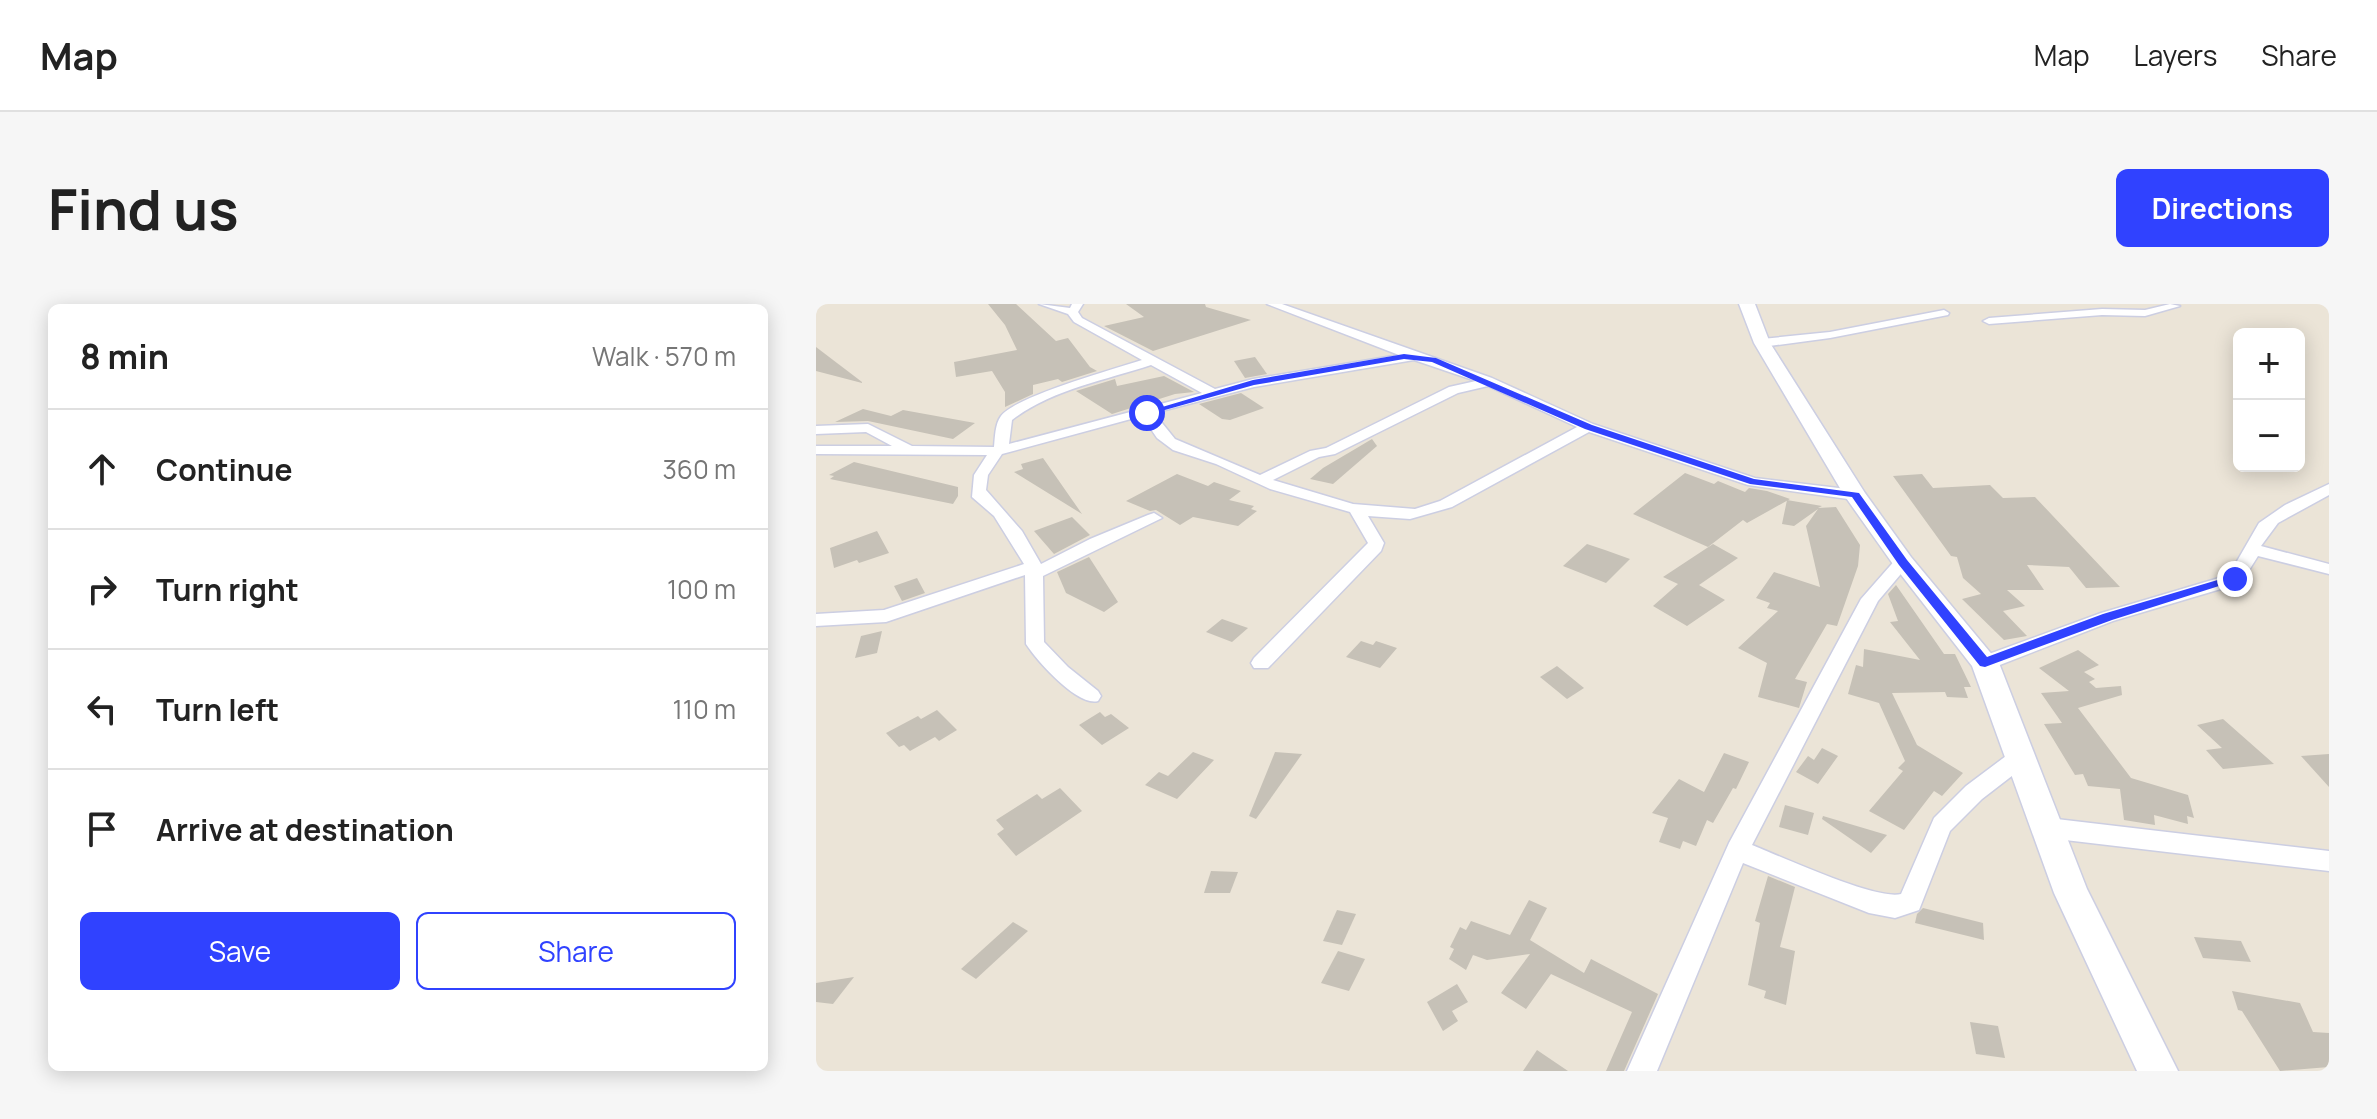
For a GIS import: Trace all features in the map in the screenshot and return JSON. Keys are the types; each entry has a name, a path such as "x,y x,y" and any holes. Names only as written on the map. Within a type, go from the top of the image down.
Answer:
{"main road":[{"path":"1747,304 1762,343 1855,495 1903,562 1985,663 2071,893 2158,1071"}],"street":[{"path":"1044,304 1075,308 1078,320 1212,393"},
{"path":"1272,304 1488,381 1588,427 1753,482 1855,495"},
{"path":"1989,321 2096,312 2145,313 2175,304"},
{"path":"1762,343 1830,335 1944,313"},
{"path":"816,450 999,451 1253,383 1414,356"},
{"path":"1091,696 1054,666 1035,644 1034,570 1008,523 980,497 981,475 999,451 1005,422 1012,413 1053,393 1151,361"},
{"path":"1261,480 1315,454 1330,451 1454,390 1488,381"},
{"path":"1147,413 1153,425 1184,452 1221,461 1261,480 1355,508 1405,514 1446,504 1588,427"},
{"path":"816,430 868,428 910,450"},
{"path":"1985,663 2107,617 2222,585 2248,567 2256,539 2268,524 2329,489"},
{"path":"1261,663 1375,547 1376,543 1355,508"},
{"path":"816,620 886,616 1034,570 1154,518"},
{"path":"2253,549 2329,569"},
{"path":"1642,1071 1737,850 1870,599 1903,562"},
{"path":"1737,850 1869,902 1895,907 1910,902 1920,886 1934,839 1942,825 1955,810 2022,756"},
{"path":"2048,828 2329,861"}],"building":[{"path":"988,304 1016,304 1056,341 1068,338 1090,367 1097,371 1062,382 1058,379 1033,385 1033,394 1005,407 1005,392 992,371 956,377 954,362 1017,350 1005,325"},
{"path":"1126,304 1205,304 1206,307 1251,320 1153,351 1104,326 1144,317"},
{"path":"816,347 862,382 862,383 816,371"},
{"path":"1255,357 1267,374 1245,378 1234,361"},
{"path":"1164,376 1194,392 1175,394 1112,414 1076,391 1115,379 1117,386"},
{"path":"1241,393 1264,408 1230,420 1222,419 1199,404"},
{"path":"863,409 891,416 903,410 975,423 953,439 868,421 835,422"},
{"path":"1372,439 1377,446 1333,484 1310,479 1323,468"},
{"path":"1043,458 1082,514 1014,472 1023,469 1021,464"},
{"path":"854,462 958,487 958,496 953,504 830,479 834,476 829,475"},
{"path":"1685,473 1745,492 1749,488 1790,499 1747,523 1743,520 1708,547 1633,514"},
{"path":"1177,474 1208,486 1214,482 1241,491 1229,500 1254,506 1251,509 1257,511 1238,526 1193,517 1180,525 1156,510 1150,511 1126,501"},
{"path":"1922,474 1933,488 1990,485 2003,498 2035,497 2120,587 2086,588 2069,567 2027,565 2044,590 2007,590 2025,606 2003,611 2027,636 2004,640 1962,599 1981,594 1963,578 1957,557 1951,556 1893,476"},
{"path":"1787,500 1822,506 1818,508 1836,507 1860,545 1858,566 1837,626 1827,624 1795,679 1807,682 1799,708 1758,697 1767,663 1738,648 1778,611 1767,608 1770,603 1756,598 1774,572 1820,587 1806,526 1818,509 1794,526 1782,524"},
{"path":"1072,517 1090,535 1054,554 1034,531"},
{"path":"877,531 889,553 834,568 830,548"},
{"path":"1587,544 1630,559 1606,583 1563,566"},
{"path":"1713,544 1738,558 1699,585 1725,600 1687,626 1653,606 1678,584 1663,577"},
{"path":"1089,557 1118,602 1104,612 1066,593 1057,572"},
{"path":"917,578 925,593 902,601 894,586"},
{"path":"1896,585 1944,654 1955,654 1971,687 1964,687 1968,698 1947,697 1945,692 1892,693 1917,745 1963,773 1942,796 1934,791 1904,830 1869,811 1903,771 1898,768 1905,761 1879,703 1848,694 1856,665 1863,667 1864,649 1920,660 1890,622 1898,621 1888,594"},
{"path":"1222,619 1248,628 1232,642 1206,632"},
{"path":"882,631 877,653 855,658 861,636"},
{"path":"1361,641 1373,645 1376,641 1397,648 1380,668 1346,657"},
{"path":"2078,650 2099,665 2084,672 2095,679 2089,682 2096,688 2121,686 2122,695 2078,708 2131,778 2188,795 2194,818 2187,816 2188,824 2154,815 2155,825 2124,820 2120,789 2088,786 2083,774 2075,775 2044,724 2062,723 2041,693 2069,691 2039,668"},
{"path":"1557,666 1584,688 1567,699 1540,677"},
{"path":"937,710 957,730 939,741 935,737 910,751 904,745 899,747 886,733 918,716 921,719"},
{"path":"1100,712 1105,717 1111,714 1129,728 1102,745 1079,725"},
{"path":"2223,719 2274,764 2223,769 2206,750 2222,748 2197,725"},
{"path":"1822,748 1838,756 1818,784 1796,772 1808,756 1814,760"},
{"path":"1193,752 1214,760 1177,799 1145,785 1159,772 1168,776"},
{"path":"1275,752 1302,754 1256,819 1249,816"},
{"path":"1724,753 1749,762 1736,789 1733,788 1713,823 1707,820 1696,846 1683,841 1680,849 1659,842 1668,818 1652,813 1679,779 1704,792"},
{"path":"2329,754 2329,787 2301,756"},
{"path":"1060,788 1082,811 1016,856 997,834 1004,829 996,820 1037,794 1042,799"},
{"path":"1785,805 1814,813 1808,835 1779,827"},
{"path":"1823,816 1887,835 1871,853 1822,819"},
{"path":"1211,871 1238,872 1230,893 1204,893"},
{"path":"1768,876 1795,887 1780,947 1795,951 1786,1005 1764,998 1766,991 1748,985 1760,923 1755,921"},
{"path":"1529,900 1547,908 1530,940 1584,973 1591,959 1658,994 1624,1071 1606,1071 1632,1012 1551,974 1526,1009 1501,993 1530,954 1487,960 1473,955 1466,970 1449,959 1454,949 1450,947 1460,927 1466,930 1471,921 1510,935"},
{"path":"1923,908 1983,923 1984,940 1915,923 1917,914"},
{"path":"1337,910 1356,914 1342,945 1323,941"},
{"path":"1013,922 1028,931 976,979 961,969"},
{"path":"2194,937 2241,941 2251,962 2203,958"},
{"path":"1338,951 1365,959 1349,991 1321,983"},
{"path":"854,977 833,1004 816,1002 816,983"},
{"path":"1457,984 1468,1002 1452,1011 1458,1021 1443,1031 1427,1002"},
{"path":"2232,991 2300,1003 2313,1032 2329,1033 2329,1067 2280,1071 2242,1011 2238,1010"},
{"path":"1970,1022 1998,1026 2005,1058 1976,1054"},
{"path":"1537,1050 1568,1071 1523,1071"}],"route":[{"path":"1147,413 1253,383 1404,357 1433,360 1488,381 1588,427 1753,482 1855,495 1903,562 1985,663 2107,617 2235,579"}]}
